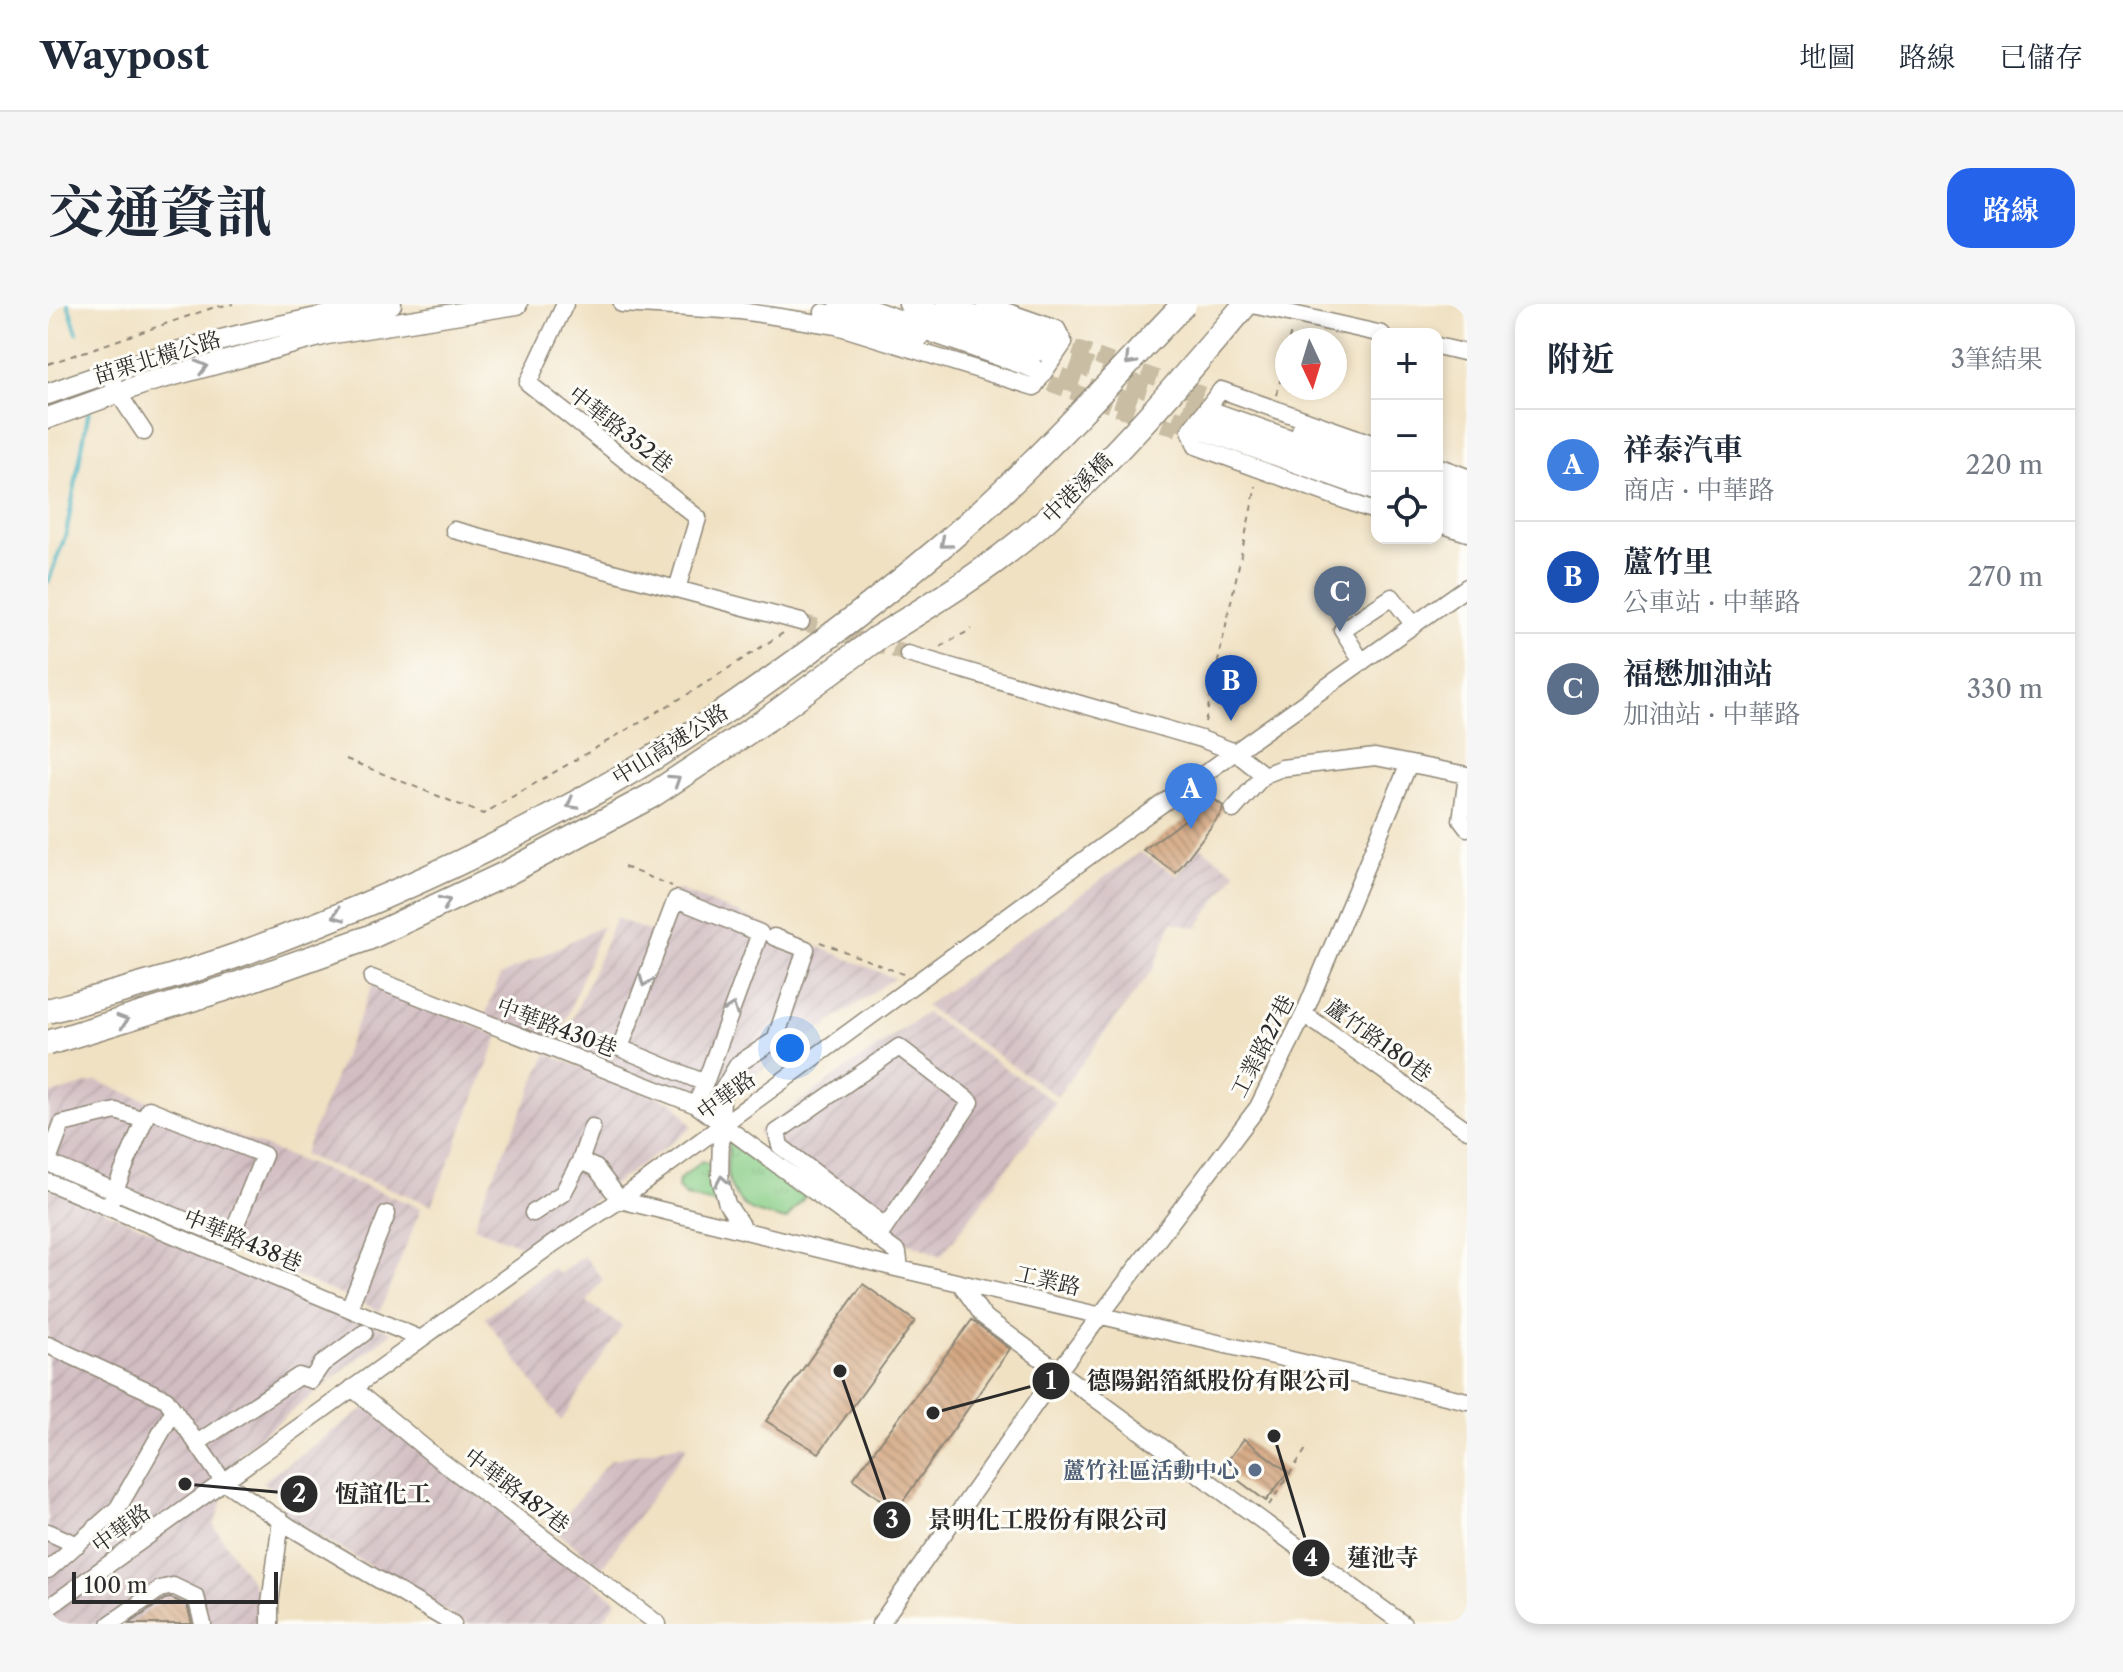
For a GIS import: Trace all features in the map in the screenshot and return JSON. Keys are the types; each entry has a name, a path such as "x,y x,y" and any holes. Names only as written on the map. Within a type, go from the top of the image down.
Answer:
{"highway":[{"name":"中山高速公路","path":"48,1011 235,956 344,913 445,868 566,808 679,742 790,666 949,540 1015,479 1184,304"},
{"name":"中港溪橋","path":"877,638 963,586 1047,520 1163,403 1247,304"},
{"name":"中山高速公路","path":"48,1043 224,989 368,938 507,873 651,796 769,718 877,638"}],"main road":[{"name":"苗栗北橫公路","path":"48,394 108,371 321,316 391,304"},
{"name":"苗栗北橫公路","path":"48,418 148,382 327,334 517,304"},
{"path":"840,304 864,308 1039,358"},
{"path":"909,304 1039,358"},
{"path":"1209,420 1371,469"},
{"path":"1209,420 1371,488"},
{"path":"1443,494 1467,503"},
{"path":"1443,513 1467,522"}],"street":[{"name":"中華路352巷","path":"565,304 528,383 698,518 677,589"},
{"path":"622,304 741,311 837,326 1034,387 1064,343 1057,329 985,304"},
{"path":"766,304 847,316 1039,358"},
{"path":"945,304 1039,358"},
{"path":"1247,304 1371,332"},
{"path":"1443,347 1467,353"},
{"path":"108,371 118,393 144,432"},
{"path":"1371,443 1221,390 1190,430 1196,446 1371,510"},
{"path":"1209,420 1371,457"},
{"path":"1209,420 1371,498"},
{"path":"1443,468 1467,477"},
{"path":"1443,482 1467,491"},
{"path":"1443,525 1467,533"},
{"path":"454,530 801,622"},
{"path":"1443,536 1467,544"},
{"name":"中華路","path":"48,1608 352,1388 620,1200 1467,587"},
{"path":"1362,662 1344,634 1395,600 1414,625"},
{"path":"908,654 1201,739 1235,752 1264,775"},
{"path":"1233,810 1264,775 1282,768 1375,757 1408,766 1467,775 1461,820 1467,828"},
{"name":"工業路27巷","path":"880,1624 1100,1314 1258,1107 1304,1014 1408,766"},
{"path":"696,1105 705,1083 760,933 676,899 620,1048 705,1083"},
{"path":"745,1231 727,1204 720,1179 722,1091 738,1064 775,1040 806,949 774,937"},
{"name":"中華路430巷","path":"372,978 696,1105 881,1232"},
{"name":"蘆竹路180巷","path":"1304,1014 1467,1130"},
{"path":"881,1232 971,1102 899,1047 777,1132 780,1146 881,1232 898,1253 900,1269"},
{"path":"108,1207 114,1190 149,1109 264,1155 230,1239 114,1190 48,1162 62,1124 116,1111 144,1120"},
{"path":"533,1213 563,1193 580,1161 592,1127"},
{"path":"580,1161 596,1168 620,1200"},
{"name":"中華路438巷","path":"48,1182 421,1339"},
{"name":"工業路","path":"620,1200 900,1269 1467,1401"},
{"path":"349,1308 387,1214"},
{"path":"960,1283 983,1316 1057,1373 1403,1624"},
{"path":"197,1443 299,1376 311,1380 322,1364 364,1333"},
{"path":"48,1345 166,1399 223,1481 281,1520 453,1624"},
{"name":"中華路487巷","path":"352,1388 437,1458 658,1624"},
{"path":"48,1570 118,1508 174,1410"},
{"path":"270,1624 281,1520"},
{"path":"48,1532 77,1545"},
{"path":"110,1624 160,1589 173,1586 196,1597 203,1624"}],"path":[{"path":"48,364 200,312 233,304"},
{"path":"1274,409 1276,400"},
{"path":"1201,739 1259,470"},
{"path":"346,759 483,814 693,691 801,622"},
{"path":"931,661 937,649 972,629"},
{"path":"1260,1520 1308,1446"}],"shaded area":[{"path":"1199,846 1236,872 1197,928 1172,922 1154,968 1057,1096 925,1006 1140,852 1177,876"},
{"path":"677,889 894,978 729,1093 707,1088 675,1089 561,1046 616,918 658,935"},
{"path":"602,926 556,1045 485,1016 500,976"},
{"path":"373,984 499,1036 432,1205 303,1155"},
{"path":"926,1013 1056,1103 941,1256 882,1232 767,1150 758,1131"},
{"path":"547,1054 675,1103 693,1127 606,1190 532,1250 474,1227 483,1199"},
{"path":"97,1081 421,1208 380,1311 48,1174 48,1095"},
{"path":"48,1187 392,1332 239,1453 214,1526 263,1599 265,1624 48,1624"},
{"path":"584,1256 603,1279 587,1302 622,1326 561,1421 485,1317 553,1268 559,1274"},
{"path":"367,1407 617,1601 600,1624 467,1624 279,1512 287,1501 262,1482"},
{"path":"680,1444 688,1446 602,1567 554,1530 610,1460"}],"green space":[{"path":"730,1140 806,1195 786,1220 749,1209 735,1194 727,1169"},
{"path":"702,1161 713,1166 720,1198 718,1204 686,1196 678,1188 679,1180"}],"building":[{"path":"1214,799 1223,806 1222,812 1176,873 1143,850"},
{"path":"863,1284 915,1321 819,1453 766,1421"},
{"path":"972,1320 1010,1349 896,1511 853,1479"},
{"name":"蘆竹社區活動中心","path":"1244,1439 1288,1472 1266,1501 1222,1468"},
{"path":"171,1598 187,1605 192,1624 129,1624 165,1599"}],"waterway":[{"path":"68,304 77,333"},
{"path":"48,582 66,534 89,410"}],"tunnel":[{"path":"1052,340 1226,403"},
{"path":"1044,351 1214,413"},
{"path":"1032,367 1199,428"},
{"path":"1027,375 1198,437"},
{"path":"801,622 908,654"}],"place":[{"name":"福懋加油站","path":"1340,632"},
{"name":"蘆竹里","path":"1231,721"},
{"name":"祥泰汽車","path":"1191,829"},
{"name":"景明化工股份有限公司","path":"840,1371"},
{"name":"德陽鋁箔紙股份有限公司","path":"933,1413"},
{"name":"蓮池寺","path":"1274,1436"},
{"name":"蘆竹社區活動中心","path":"1255,1470"},
{"name":"恆誼化工","path":"185,1484"}]}
